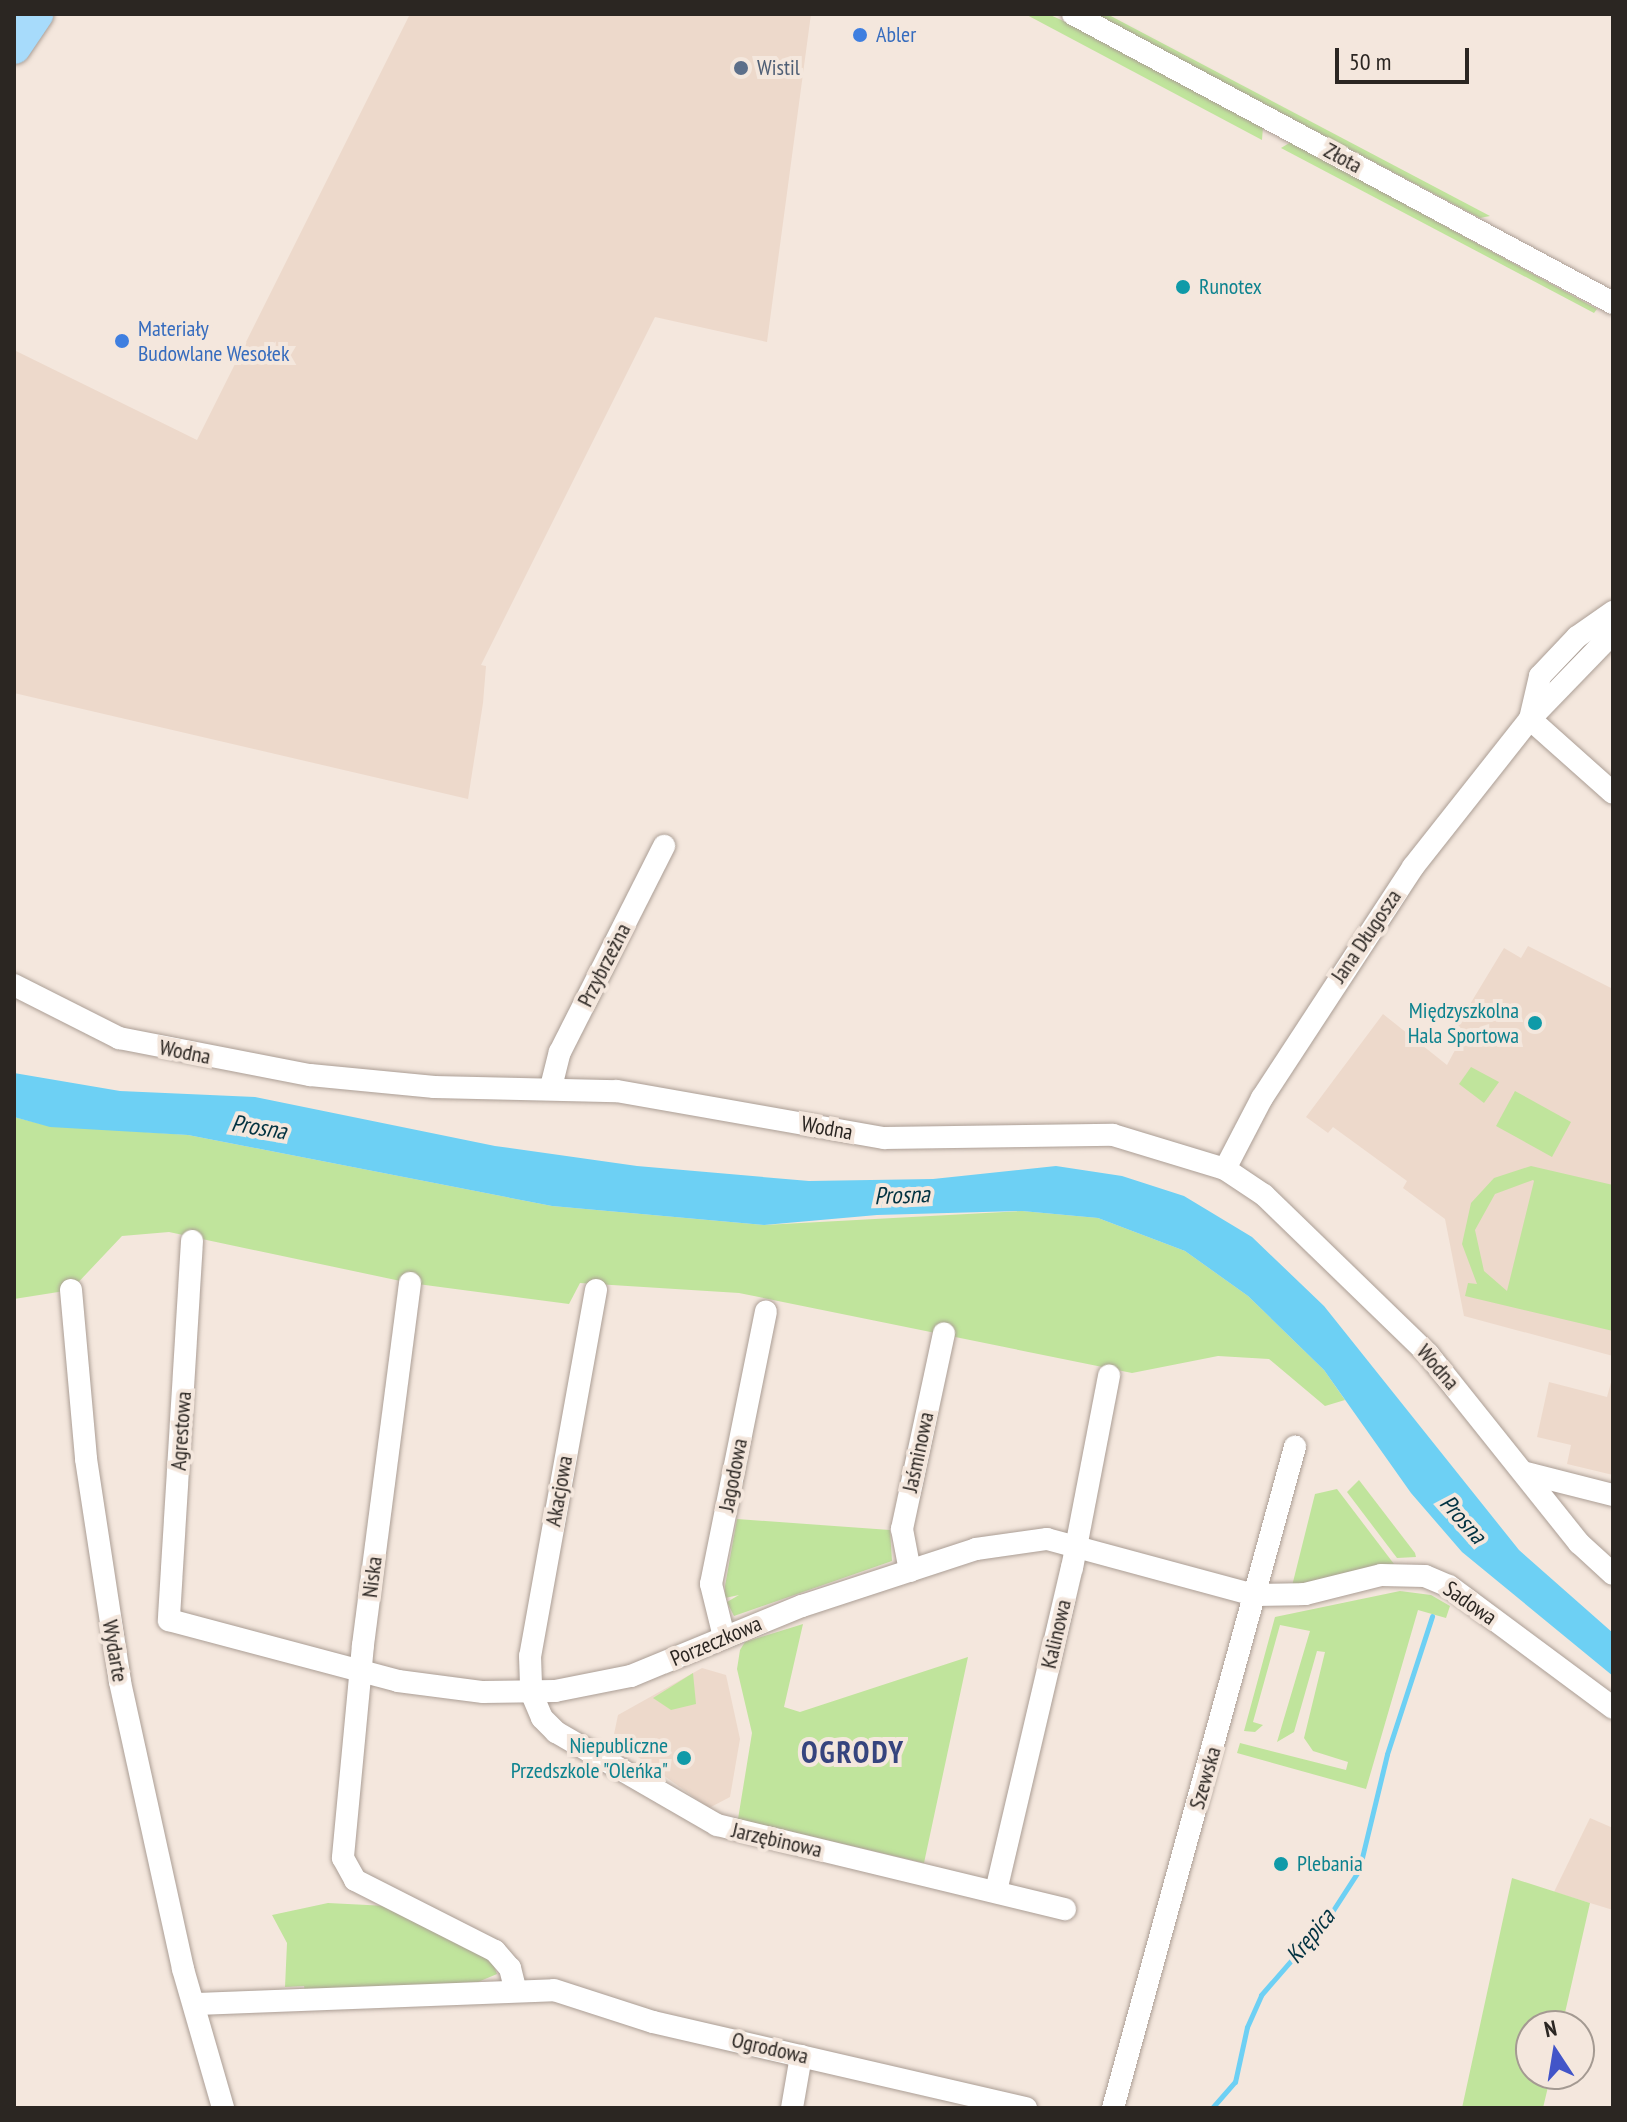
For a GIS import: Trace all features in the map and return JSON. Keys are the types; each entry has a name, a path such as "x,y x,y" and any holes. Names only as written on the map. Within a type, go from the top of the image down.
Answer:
{"main road":[{"path":"14,47 36,14"}],"street":[{"name":"Złota","path":"1073,14 1613,303"},
{"name":"Jana Długosza","path":"1530,719 1540,676 1583,632 1613,612"},
{"name":"Jana Długosza","path":"1225,1169 1262,1098 1388,902 1530,719 1613,633"},
{"path":"1530,719 1613,793"},
{"name":"Przybrzeżna","path":"551,1087 560,1052 664,846"},
{"name":"Wodna","path":"14,985 119,1038 310,1075 434,1087 551,1087 617,1091 884,1138 1062,1132 1113,1135 1225,1169 1264,1195 1413,1338 1526,1473 1579,1543 1613,1574"},
{"name":"Agrestowa","path":"169,1620 192,1241"},
{"name":"Niska","path":"410,1283 349,1774 343,1858 347,1872 355,1880 495,1951 510,1968 515,1988"},
{"name":"Wydarte","path":"71,1290 86,1459 110,1626 183,1969 197,2004 223,2108"},
{"name":"Akacjowa","path":"531,1692 530,1656 596,1290"},
{"name":"Jagodowa","path":"724,1637 711,1584 766,1312"},
{"name":"Jaśminowa","path":"910,1571 902,1529 944,1333"},
{"name":"Kalinowa","path":"996,1891 1076,1543 1109,1376"},
{"name":"Szewska","path":"1113,2108 1295,1447"},
{"path":"1526,1473 1613,1495"},
{"name":"Porzeczkowa","path":"169,1620 362,1674 437,1687 531,1692 606,1683 910,1571 1012,1540 1076,1543 1255,1595"},
{"name":"Sadowa","path":"1255,1595 1305,1594 1381,1575 1425,1576 1449,1586 1613,1708"},
{"name":"Jarzębinowa","path":"531,1692 542,1718 556,1732 708,1821 1065,1909"},
{"name":"Ogrodowa","path":"197,2004 515,1988 571,1993 645,2019 1026,2108"},
{"path":"792,2108 801,2056"}],"shaded area":[{"path":"410,14 811,14 767,342 655,317 481,665 486,666 483,703 468,799 14,693 14,350 197,440"},
{"path":"1528,946 1613,989 1613,1356 1464,1316 1445,1219 1403,1188 1407,1181 1333,1127 1328,1133 1306,1117 1383,1014 1447,1065 1461,1039 1452,1034 1504,948 1521,958"},
{"path":"1613,1375 1613,1475 1567,1464 1571,1445 1537,1437 1549,1382 1607,1397"},
{"path":"702,1668 726,1675 740,1739 730,1797 709,1808 613,1739 618,1715"},
{"path":"1590,1818 1613,1828 1613,1910 1554,1892"}],"green space":[{"path":"1025,14 1048,14 1068,23 1263,127 1262,140"},
{"path":"1094,14 1107,14 1490,216 1480,218"},
{"path":"1291,142 1597,309 1594,313 1281,148"},
{"path":"1471,1067 1499,1082 1484,1103 1459,1084"},
{"path":"1515,1091 1571,1122 1552,1157 1496,1126"},
{"path":"14,1117 45,1125 188,1135 552,1206 764,1225 1022,1211 1098,1218 1185,1251 1248,1296 1324,1370 1345,1400 1325,1406 1269,1359 1218,1356 1132,1373 739,1293 580,1283 569,1304 410,1283 169,1232 122,1236 71,1290 14,1299"},
{"path":"1531,1166 1613,1185 1613,1331 1465,1296 1468,1283 1477,1284 1462,1244 1471,1203 1494,1178","holes":["1534,1181 1507,1291 1484,1271 1475,1230 1495,1194"]},
{"path":"1359,1480 1416,1557 1397,1558 1347,1492"},
{"path":"1337,1489 1394,1564 1292,1586 1315,1494"},
{"path":"737,1519 890,1530 892,1561 734,1616 727,1602 739,1595 725,1598 725,1586"},
{"path":"1400,1591 1431,1595 1450,1606 1446,1618 1418,1610 1366,1789 1237,1753 1240,1743 1346,1770 1348,1762 1313,1751 1304,1738 1325,1652 1317,1651 1294,1732 1277,1742 1310,1631 1280,1625 1253,1722 1263,1725 1255,1732 1244,1731 1275,1617"},
{"path":"803,1624 784,1707 800,1712 968,1657 924,1863 738,1819 752,1733 737,1669 740,1650 745,1642"},
{"path":"693,1673 696,1704 671,1710 653,1698"},
{"path":"1512,1878 1590,1903 1566,2010 1515,2010 1515,2090 1547,2090 1543,2108 1462,2108"},
{"path":"328,1903 387,1906 491,1958 497,1974 478,1982 305,1991 304,1986 285,1987 287,1943 272,1915"}],"water":[{"name":"Prosna","path":"14,1073 120,1091 255,1097 495,1146 637,1166 809,1181 933,1179 1056,1166 1122,1176 1184,1196 1252,1237 1324,1306 1519,1550 1613,1633 1613,1676 1462,1552 1411,1493 1324,1370 1248,1296 1185,1251 1098,1218 1022,1211 877,1215 764,1225 552,1206 188,1135 50,1127 14,1117"}],"waterway":[{"name":"Krępica","path":"1212,2108 1235,2082 1247,2027 1261,1995 1328,1918 1359,1870 1387,1754 1432,1616"}],"place":[{"name":"Abler","path":"860,35"},
{"name":"Wistil","path":"741,68"},
{"name":"Runotex","path":"1183,287"},
{"name":"Materiały Budowlane Wesołek","path":"122,341"},
{"name":"Międzyszkolna Hala Sportowa","path":"1535,1023"},
{"name":"Niepubliczne Przedszkole \"Oleńka\"","path":"684,1758"},
{"name":"Plebania","path":"1281,1864"}],"district":[{"name":"OGRODY","path":"853,1752"}]}
